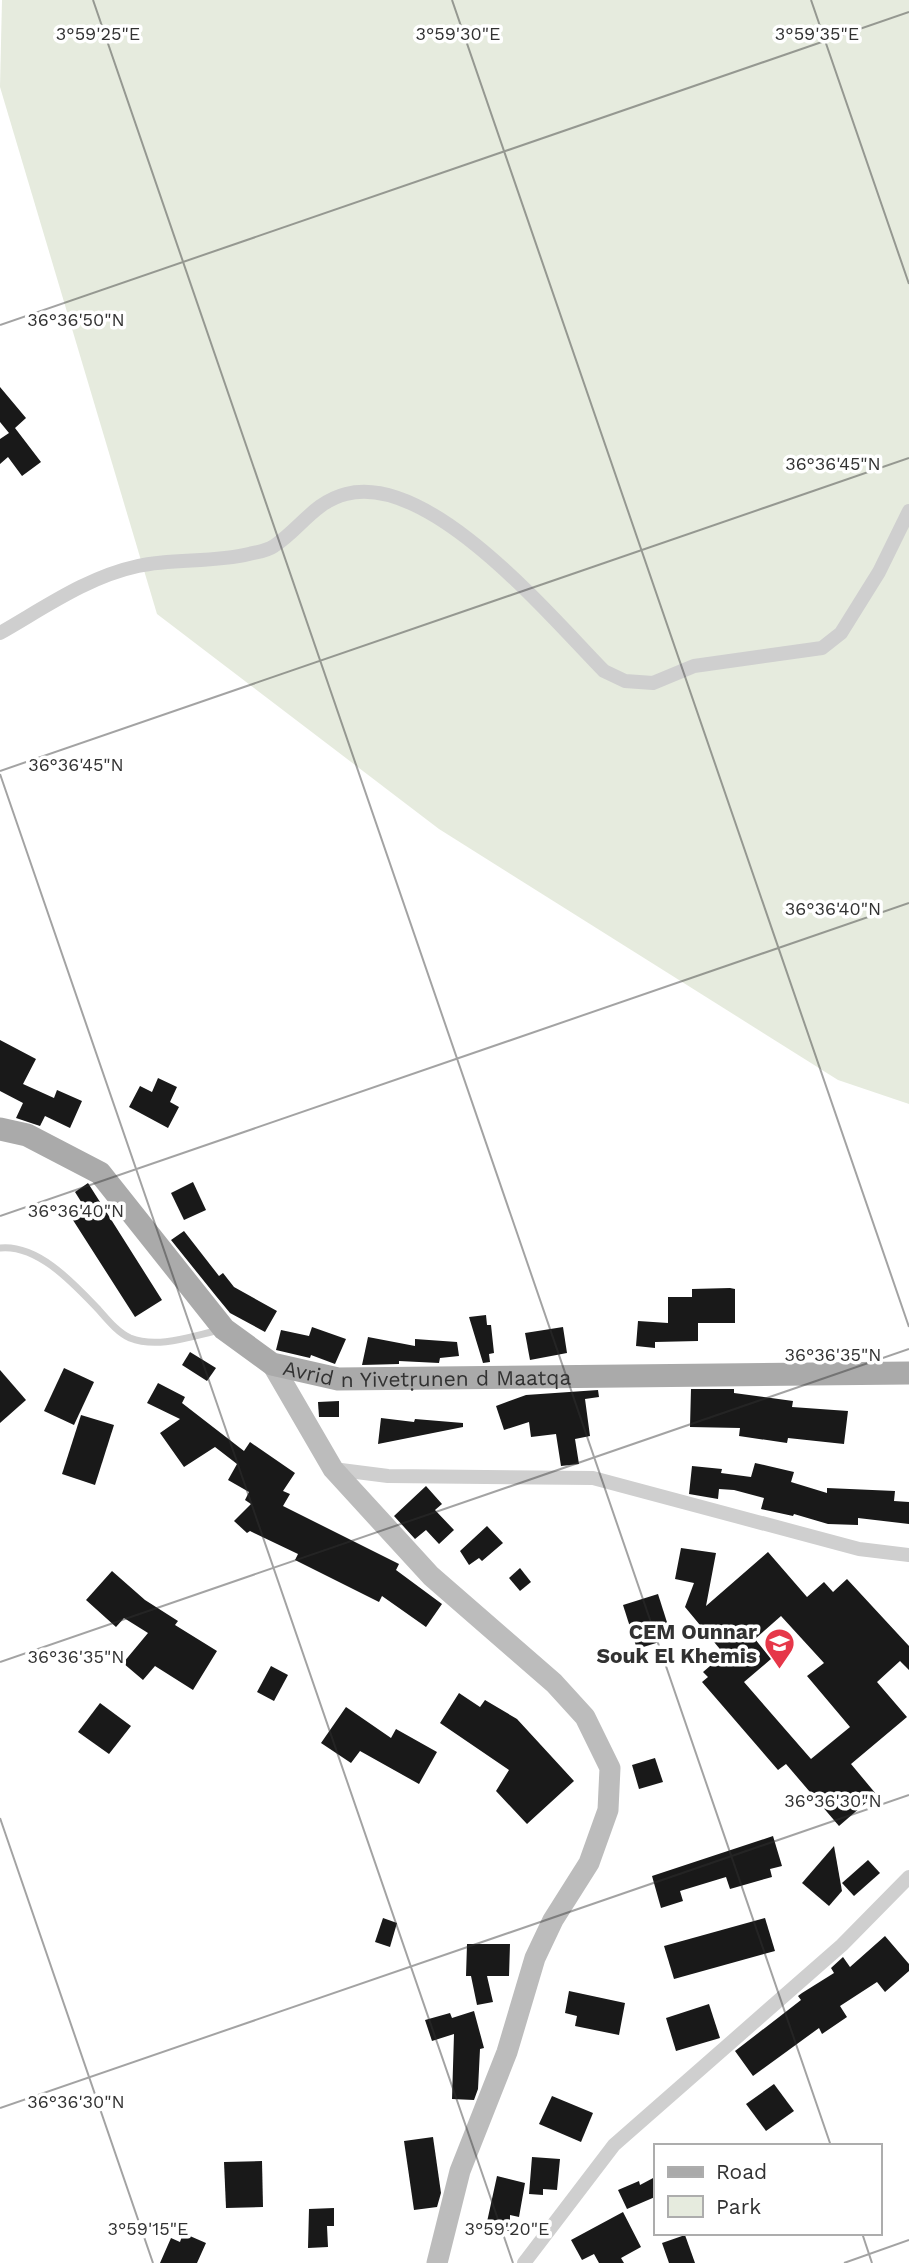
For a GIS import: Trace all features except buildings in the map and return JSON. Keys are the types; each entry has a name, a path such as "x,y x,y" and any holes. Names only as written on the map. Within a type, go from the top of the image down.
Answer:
{"main road":[{"name":"Avrid n Yivetṛunen d Maatqa","path":"0,1129 27,1135 100,1173 224,1329 272,1363 338,1379 909,1373"}],"street":[{"path":"0,634 93,579 140,565 232,558 271,548 325,502 348,493 379,492 415,503 480,547 604,671 625,681 653,683 694,666 822,648 841,633 879,572 909,511"},
{"path":"272,1363 333,1469 431,1576 554,1683 585,1717 610,1768 608,1810 589,1863 553,1920 535,1958 490,2102 460,2171 437,2263"},
{"path":"333,1469 388,1476 593,1478 859,1549 909,1555"},
{"path":"524,2263 614,2145 842,1945 909,1877"}],"lane":[{"path":"0,1248 12,1247 38,1257 131,1339 176,1341 224,1329"}],"green space":[{"path":"2,0 909,0 909,1104 838,1080 439,829 157,614 0,87"}],"place":[{"name":"CEM Ounnar Souk El Khemis","path":"780,1670"}]}
